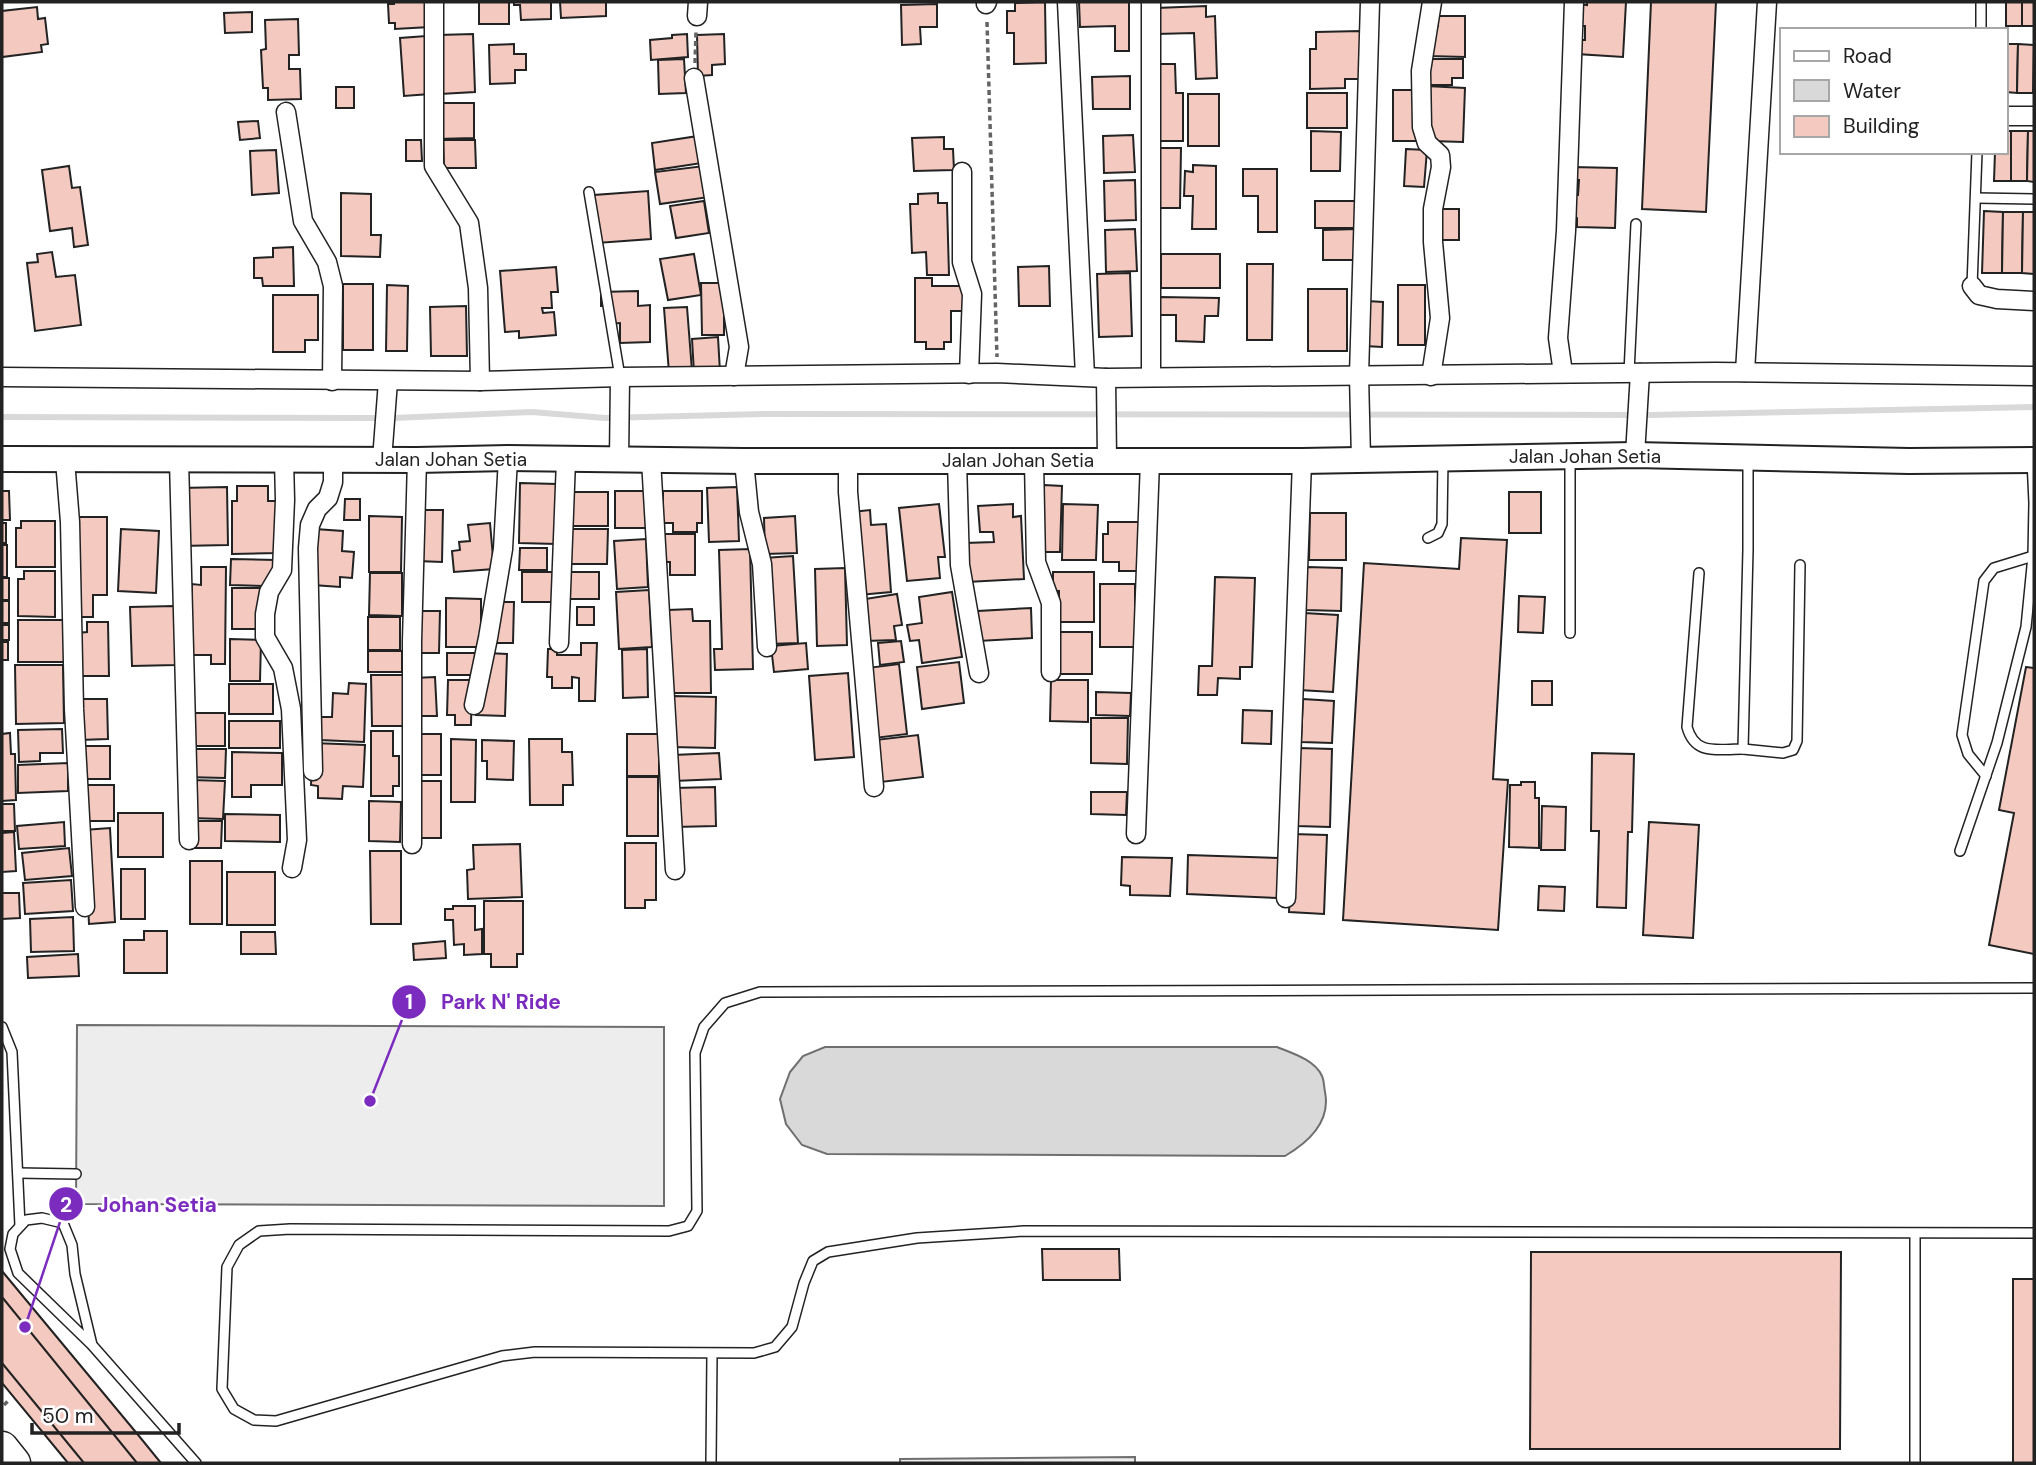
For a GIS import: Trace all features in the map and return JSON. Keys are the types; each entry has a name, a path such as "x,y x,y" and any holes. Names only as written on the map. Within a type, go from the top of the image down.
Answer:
{"highway":[{"path":"2,1448 14,1463"}],"main road":[{"name":"Jalan Johan Setia","path":"2,459 179,467 333,459 383,450 416,460 566,460 619,449 651,460 848,466 957,465 1034,471 1107,459 1149,472 1303,461 1570,456 1637,445 1748,457 1909,461 2033,460"}],"street":[{"path":"434,2 434,166 469,223 478,288 480,381"},
{"path":"1067,2 1085,376"},
{"path":"1151,2 1151,377"},
{"path":"1362,459 1360,383 1370,2"},
{"path":"1431,376 1440,318 1433,242 1433,209 1441,167 1440,155 1427,143 1422,127 1421,71 1432,2"},
{"path":"1563,373 1558,338 1566,231 1574,2"},
{"path":"1745,372 1767,2"},
{"path":"694,78 739,347 734,376"},
{"path":"286,112 303,221 327,262 333,286 332,381"},
{"path":"2008,116 2034,116"},
{"path":"962,172 962,262 972,294 969,374"},
{"path":"1972,286 1979,295 2034,301"},
{"path":"2,377 332,381 387,388 480,381 621,383 734,376 997,373 1085,376 1106,385 1151,377 1360,383 1431,376 1563,373 1636,378 1745,372 2034,376"},
{"path":"1636,378 1637,445"},
{"path":"619,449 621,383"},
{"path":"1106,385 1107,459"},
{"path":"383,450 387,388"},
{"path":"474,705 503,550 508,458"},
{"path":"313,771 309,537 313,517 328,498 333,482 333,459"},
{"path":"65,460 70,522 74,709 85,907"},
{"path":"285,460 282,570 270,592 265,614 265,637 283,668 291,709 297,840 292,868"},
{"path":"412,844 412,641 416,460"},
{"path":"559,643 566,460"},
{"path":"651,460 675,870"},
{"path":"744,461 749,512 762,564 767,647"},
{"path":"1286,898 1303,461"},
{"path":"957,465 960,565 979,673"},
{"path":"848,466 874,787"},
{"path":"179,467 189,840"},
{"path":"1034,471 1036,562 1051,603 1051,672"},
{"path":"1136,834 1149,472"}],"lane":[{"path":"1981,2 1981,28"},
{"path":"1972,286 1977,154"},
{"path":"589,191 621,383"},
{"path":"1976,198 2034,199"},
{"path":"1636,224 1636,378"},
{"path":"1570,456 1570,633"},
{"path":"1742,748 1748,457"},
{"path":"1428,538 1438,533 1442,524 1443,458"},
{"path":"1960,851 1997,743 2026,627 2033,556 2033,460"},
{"path":"1986,776 1968,754 1962,735 1984,581 1994,568 2033,556"},
{"path":"1699,573 1687,726 1690,738 1697,746 1705,748 1742,748 1783,753 1793,751 1797,741 1800,565"},
{"path":"2034,989 760,992 724,1003 704,1027 695,1053 696,1211 688,1226 669,1231 259,1231 239,1245 228,1267 222,1389 234,1409 254,1420 276,1421 502,1356 535,1352 754,1353 775,1347 792,1327 813,1261 828,1252 917,1238 1024,1231 2034,1233"},
{"path":"2,1027 12,1052 20,1226"},
{"path":"18,1173 76,1174"},
{"path":"92,1345 75,1274 72,1245 62,1223 42,1218 26,1220 13,1234 10,1250 19,1273 92,1345 196,1463"},
{"path":"1915,1234 1915,1463"},
{"path":"711,1463 712,1354"}],"path":[{"path":"986,3 997,373"},
{"path":"694,78 697,9"}],"shaded area":[{"path":"77,1025 664,1027 664,1206 76,1204"},
{"path":"1135,1457 1135,1463 900,1463 900,1459"}],"water":[{"path":"825,1047 1277,1047 1302,1058 1319,1070 1323,1079 1325,1113 1310,1138 1285,1156 827,1154 802,1145 786,1124 780,1099 790,1072 803,1056"}],"building":[{"path":"429,2 430,27 395,29 395,23 389,23 388,4"},
{"path":"479,2 509,2 509,24 479,24"},
{"path":"514,2 551,2 551,19 521,20 520,5 514,5"},
{"path":"560,2 606,2 606,16 561,18"},
{"path":"1045,2 1046,63 1014,64 1014,33 1007,33 1007,11 1015,11 1015,3"},
{"path":"1079,2 1129,2 1129,51 1115,51 1115,26 1080,27"},
{"path":"1587,2 1626,2 1623,57 1577,54 1578,40 1585,40 1585,26 1577,26 1579,4 1587,5"},
{"path":"1651,2 1716,2 1706,212 1642,209"},
{"path":"2006,2 2022,2 2022,26 2006,26"},
{"path":"2022,2 2034,2 2034,26 2022,26"},
{"path":"937,4 937,27 920,27 921,44 902,45 901,5"},
{"path":"1206,6 1206,17 1215,16 1217,78 1196,79 1194,33 1156,34 1156,8"},
{"path":"37,7 38,19 45,18 48,44 41,45 42,52 2,57 2,11"},
{"path":"252,12 252,32 225,33 224,13"},
{"path":"1438,16 1465,16 1465,57 1428,56 1429,26 1438,26"},
{"path":"298,19 299,55 289,55 289,69 300,69 301,99 268,100 268,88 263,88 261,50 266,49 265,20"},
{"path":"1360,31 1361,79 1345,79 1345,88 1310,89 1310,49 1316,49 1316,32"},
{"path":"473,34 475,92 440,94 438,35"},
{"path":"687,34 688,57 651,60 650,40"},
{"path":"724,34 725,64 712,65 712,75 698,76 697,35"},
{"path":"426,36 430,94 404,96 400,38"},
{"path":"514,44 514,54 526,54 526,70 515,70 515,83 490,84 489,45"},
{"path":"2008,44 2018,44 2017,93 2008,92"},
{"path":"2018,44 2034,45 2033,93 2017,93"},
{"path":"684,59 686,93 659,94 658,60"},
{"path":"1429,59 1463,59 1463,78 1452,78 1452,85 1428,85"},
{"path":"1153,64 1175,64 1176,93 1183,93 1183,141 1153,141"},
{"path":"1130,76 1130,109 1093,109 1092,77"},
{"path":"1426,86 1465,88 1463,142 1431,141 1432,128 1425,127"},
{"path":"336,87 354,87 354,108 336,108"},
{"path":"1393,90 1417,90 1417,141 1393,141"},
{"path":"1307,93 1347,93 1347,128 1307,128"},
{"path":"1188,94 1219,94 1219,146 1188,146"},
{"path":"437,103 474,103 474,138 437,139"},
{"path":"258,121 260,138 240,140 238,122"},
{"path":"1311,131 1341,132 1340,171 1311,171"},
{"path":"2008,131 2011,131 2011,181 1994,181 1995,154 2008,154"},
{"path":"2011,131 2028,131 2027,181 2011,181"},
{"path":"2028,131 2034,131 2034,182 2027,181"},
{"path":"1133,135 1135,172 1104,173 1103,136"},
{"path":"698,136 702,163 655,170 652,143"},
{"path":"944,137 944,149 953,149 954,170 914,171 912,138"},
{"path":"406,140 421,140 422,161 406,161"},
{"path":"443,140 475,140 476,168 444,168"},
{"path":"1153,148 1181,148 1180,208 1152,208"},
{"path":"1406,149 1427,150 1424,187 1404,186"},
{"path":"276,150 279,193 252,195 250,151"},
{"path":"1193,165 1216,166 1216,229 1192,229 1193,196 1184,196 1185,171 1193,172"},
{"path":"69,166 72,188 80,187 88,245 74,247 72,228 50,231 42,170"},
{"path":"704,166 709,197 660,204 655,172"},
{"path":"1572,167 1617,168 1615,228 1577,227 1577,218 1570,217 1571,195 1578,195 1579,180 1571,180"},
{"path":"1243,169 1277,169 1277,232 1258,232 1258,196 1243,196"},
{"path":"1135,180 1136,220 1105,221 1104,181"},
{"path":"648,191 651,239 597,243 594,195"},
{"path":"341,193 371,194 371,235 381,235 380,257 341,256"},
{"path":"938,193 938,203 947,203 949,275 927,275 926,252 912,253 910,204 918,204 918,194"},
{"path":"704,201 709,233 676,238 670,206"},
{"path":"1315,201 1361,201 1361,228 1315,228"},
{"path":"1436,209 1459,209 1459,240 1436,240"},
{"path":"1984,211 2003,212 2002,273 1982,273"},
{"path":"2003,212 2023,212 2022,273 2002,273"},
{"path":"2023,212 2034,212 2034,274 2022,273"},
{"path":"1135,229 1137,271 1106,272 1105,230"},
{"path":"1357,229 1358,260 1323,260 1323,230"},
{"path":"293,247 294,286 263,286 262,278 254,278 254,258 273,257 273,248"},
{"path":"52,252 56,277 75,275 81,325 35,331 27,263 38,262 37,254"},
{"path":"694,254 701,295 668,300 660,259"},
{"path":"1161,254 1220,254 1220,288 1161,288"},
{"path":"1247,264 1273,264 1272,340 1247,340"},
{"path":"1049,266 1050,306 1019,306 1018,267"},
{"path":"556,267 558,292 551,292 552,308 542,308 543,313 554,312 556,335 519,338 519,331 505,332 500,271"},
{"path":"1130,273 1132,336 1099,337 1097,274"},
{"path":"915,278 932,278 932,286 963,286 963,311 951,311 951,342 944,342 944,349 926,349 926,342 915,342"},
{"path":"701,283 724,283 724,335 702,335"},
{"path":"343,284 373,284 373,350 343,350"},
{"path":"387,285 408,286 407,351 386,351"},
{"path":"1398,285 1425,285 1425,345 1398,345"},
{"path":"1308,289 1347,289 1347,351 1308,351"},
{"path":"638,291 638,306 650,305 650,342 620,343 620,323 607,324 606,306 601,306 601,292"},
{"path":"273,295 318,295 318,340 305,340 305,352 273,352"},
{"path":"1160,297 1219,298 1218,316 1205,316 1204,342 1176,341 1176,315 1159,315"},
{"path":"1367,301 1383,302 1382,347 1365,346"},
{"path":"466,306 467,356 431,356 430,307"},
{"path":"687,307 692,371 669,373 664,308"},
{"path":"718,337 720,372 694,373 692,339"},
{"path":"520,483 557,484 556,544 519,543"},
{"path":"1044,485 1062,486 1060,552 1041,552"},
{"path":"237,486 268,486 268,501 276,501 277,553 232,554 232,501 237,501"},
{"path":"227,487 228,545 180,546 179,488"},
{"path":"737,487 739,541 709,542 707,488"},
{"path":"2,491 9,491 10,520 2,520"},
{"path":"615,491 648,491 648,528 615,528"},
{"path":"663,491 702,491 702,523 697,523 697,532 673,532 673,523 663,523"},
{"path":"572,492 608,492 608,526 572,526"},
{"path":"1509,492 1541,492 1541,533 1509,533"},
{"path":"345,499 360,499 360,520 344,520"},
{"path":"939,504 945,557 938,557 940,578 907,581 899,508"},
{"path":"1013,504 1013,517 1021,516 1024,579 967,582 965,543 994,542 993,532 980,532 978,506"},
{"path":"1063,504 1098,505 1096,560 1062,560"},
{"path":"417,510 443,510 442,562 417,561"},
{"path":"870,510 871,525 886,524 891,592 859,595 852,512"},
{"path":"1310,513 1346,513 1346,560 1309,560"},
{"path":"369,516 402,517 401,572 369,572"},
{"path":"795,516 797,553 765,554 764,518"},
{"path":"78,517 107,517 107,595 93,595 93,617 78,617"},
{"path":"21,521 55,521 55,567 16,567 16,528 21,528"},
{"path":"1108,522 1142,522 1142,571 1119,571 1119,562 1103,562 1103,534 1108,534"},
{"path":"2,523 6,523 6,543 2,543"},
{"path":"490,523 494,569 454,572 452,551 460,550 459,542 470,541 468,525"},
{"path":"121,529 159,531 156,593 118,591"},
{"path":"315,529 343,531 342,551 354,552 352,578 340,577 340,587 313,585"},
{"path":"571,529 608,529 607,564 570,564"},
{"path":"662,534 695,534 695,575 670,575 670,562 662,562"},
{"path":"1461,538 1507,540 1493,779 1508,780 1498,930 1343,920 1364,563 1459,569"},
{"path":"646,539 648,587 617,589 614,541"},
{"path":"2,545 7,545 7,577 2,577"},
{"path":"520,548 547,548 547,570 519,570"},
{"path":"750,549 753,669 715,670 714,649 722,649 719,550"},
{"path":"793,556 798,643 769,644 764,558"},
{"path":"231,559 276,560 275,581 265,581 265,586 230,585"},
{"path":"201,567 226,567 225,664 211,664 211,655 191,655 192,584 201,585"},
{"path":"1307,567 1342,568 1341,611 1305,610"},
{"path":"845,568 847,645 817,646 815,569"},
{"path":"24,571 55,571 55,617 18,616 18,579 24,579"},
{"path":"522,572 557,572 557,602 522,602"},
{"path":"568,572 599,572 599,599 568,599"},
{"path":"1053,572 1094,572 1094,622 1059,622 1059,591 1053,591"},
{"path":"370,573 402,573 402,616 369,615"},
{"path":"1215,577 1255,578 1252,667 1240,667 1240,679 1218,678 1217,695 1198,695 1199,666 1212,666"},
{"path":"2,578 9,578 9,600 2,600"},
{"path":"1100,584 1135,584 1135,647 1100,647"},
{"path":"232,588 263,588 263,629 232,629"},
{"path":"649,590 652,647 619,649 616,592"},
{"path":"952,592 962,657 922,663 919,640 910,641 907,625 922,623 919,597"},
{"path":"897,594 902,625 894,626 896,640 865,641 859,600"},
{"path":"1519,596 1545,597 1543,633 1518,632"},
{"path":"446,598 481,599 481,647 446,647"},
{"path":"2,601 9,601 9,623 2,623"},
{"path":"495,602 514,602 513,643 494,643"},
{"path":"174,606 176,665 132,666 130,607"},
{"path":"577,607 594,607 594,625 577,625"},
{"path":"1031,608 1032,638 979,641 978,611"},
{"path":"692,609 693,621 710,621 711,693 669,693 668,610"},
{"path":"416,611 440,611 439,653 416,653"},
{"path":"1304,613 1338,615 1333,692 1299,690"},
{"path":"368,617 400,617 400,650 368,650"},
{"path":"18,620 67,620 67,662 18,662"},
{"path":"87,622 108,622 109,676 78,676 77,633 87,632"},
{"path":"2,625 9,625 9,640 2,640"},
{"path":"1055,632 1092,632 1092,674 1055,674"},
{"path":"230,639 261,640 260,681 230,681"},
{"path":"901,641 904,662 880,665 878,643"},
{"path":"2,642 8,642 8,660 2,660"},
{"path":"581,643 597,643 595,701 579,701 579,678 572,677 572,688 552,688 552,677 547,677 548,649 557,649 557,655 581,655"},
{"path":"806,643 808,669 774,672 771,646"},
{"path":"647,649 648,697 623,698 622,650"},
{"path":"368,651 402,651 402,672 368,672"},
{"path":"447,653 482,653 482,675 447,675"},
{"path":"487,653 507,654 505,716 476,715 477,691 486,692"},
{"path":"959,662 964,703 922,709 917,667"},
{"path":"899,664 907,734 875,738 867,668"},
{"path":"15,665 63,665 64,723 16,724"},
{"path":"2026,667 2034,668 2034,954 1989,945 2014,813 1999,810"},
{"path":"848,673 854,757 815,760 809,676"},
{"path":"371,675 405,675 406,726 372,726"},
{"path":"435,677 437,716 415,716 414,678"},
{"path":"448,680 472,680 471,725 455,725 455,715 447,715"},
{"path":"1051,680 1088,680 1088,722 1050,721"},
{"path":"1532,681 1552,681 1552,705 1532,705"},
{"path":"349,683 366,684 364,742 320,740 321,717 332,717 333,693 348,694"},
{"path":"229,684 273,684 273,714 229,714"},
{"path":"1096,692 1131,693 1130,716 1096,715"},
{"path":"673,696 716,697 715,748 672,747"},
{"path":"78,699 107,699 108,739 79,740"},
{"path":"1303,699 1334,701 1332,743 1301,742"},
{"path":"1243,710 1272,711 1271,744 1242,743"},
{"path":"183,713 225,713 225,746 182,746"},
{"path":"1091,718 1128,718 1127,764 1091,763"},
{"path":"229,721 280,721 280,748 229,748"},
{"path":"62,729 63,753 40,753 40,761 19,762 18,730"},
{"path":"371,731 393,731 393,756 399,756 399,786 393,786 393,796 371,796"},
{"path":"10,733 11,754 15,754 16,800 2,801 2,734"},
{"path":"414,734 441,734 441,775 414,775"},
{"path":"627,734 659,734 659,776 627,776"},
{"path":"918,735 923,777 881,782 875,740"},
{"path":"451,739 476,740 475,802 451,802"},
{"path":"529,739 562,739 562,752 572,752 573,785 563,785 563,805 530,805"},
{"path":"482,740 514,741 513,780 487,779 487,761 482,761"},
{"path":"313,743 365,745 363,787 343,786 342,799 318,798 318,786 311,785"},
{"path":"79,746 110,746 110,779 80,779"},
{"path":"1299,748 1332,749 1330,827 1297,826"},
{"path":"186,749 226,749 225,778 185,777"},
{"path":"232,752 282,753 282,785 251,785 251,797 232,797"},
{"path":"719,753 721,779 674,781 673,755"},
{"path":"1592,753 1634,754 1626,908 1597,907 1599,831 1591,831"},
{"path":"68,763 68,791 18,793 18,765"},
{"path":"627,777 658,777 658,836 627,836"},
{"path":"192,780 225,781 223,819 190,818"},
{"path":"413,781 441,781 441,838 413,838"},
{"path":"1521,782 1535,782 1535,798 1539,798 1539,848 1509,847 1510,785 1521,785"},
{"path":"80,785 114,785 114,821 80,821"},
{"path":"715,787 716,826 675,827 674,788"},
{"path":"1091,792 1127,792 1126,815 1091,814"},
{"path":"369,801 401,802 400,842 369,841"},
{"path":"2,804 14,804 15,831 2,831"},
{"path":"1542,806 1566,807 1565,850 1541,850"},
{"path":"118,813 163,813 163,857 118,857"},
{"path":"225,814 280,815 280,842 225,841"},
{"path":"191,821 222,821 221,848 191,848"},
{"path":"64,822 65,846 19,849 17,826"},
{"path":"1649,822 1699,825 1693,938 1643,935"},
{"path":"110,828 115,922 89,924 84,830"},
{"path":"14,832 16,871 2,872 2,833"},
{"path":"1292,834 1327,835 1324,914 1289,912"},
{"path":"625,843 656,843 656,900 645,900 645,908 625,908"},
{"path":"520,844 522,897 468,899 467,870 474,869 473,845"},
{"path":"69,848 72,876 25,880 22,853"},
{"path":"370,851 401,851 401,924 371,924"},
{"path":"1188,855 1280,858 1278,898 1187,894"},
{"path":"1122,857 1172,858 1170,896 1130,895 1130,886 1121,885"},
{"path":"190,861 222,861 222,924 190,924"},
{"path":"121,869 145,869 145,919 121,919"},
{"path":"227,872 275,872 275,925 227,925"},
{"path":"71,880 73,911 25,914 23,883"},
{"path":"1539,886 1565,887 1564,911 1538,910"},
{"path":"2,893 19,893 20,918 2,919"},
{"path":"484,901 523,901 523,954 517,954 517,967 491,967 491,954 484,954"},
{"path":"453,906 475,906 475,930 482,929 482,954 464,955 464,944 454,945 453,920 445,920 445,909 453,909"},
{"path":"73,917 74,951 31,952 30,919"},
{"path":"144,931 167,931 167,973 124,973 124,940 144,940"},
{"path":"241,932 275,932 276,954 241,954"},
{"path":"445,941 446,958 414,960 413,944"},
{"path":"78,954 79,976 28,978 27,957"},
{"path":"1042,1249 1119,1249 1120,1280 1043,1280"},
{"path":"1531,1252 1841,1252 1840,1449 1530,1449"},
{"path":"2,1271 161,1463 68,1463 2,1383"},
{"path":"2013,1279 2034,1279 2034,1463 2013,1463"}],"waterway":[{"path":"2,417 393,418 532,412 605,418 765,414 1651,415 2034,407"}],"tram line":[{"path":"2,1297 137,1463"},
{"path":"2,1363 84,1463"}],"place":[{"name":"Park N' Ride","path":"370,1101"},
{"name":"Johan Setia","path":"25,1327"}]}
